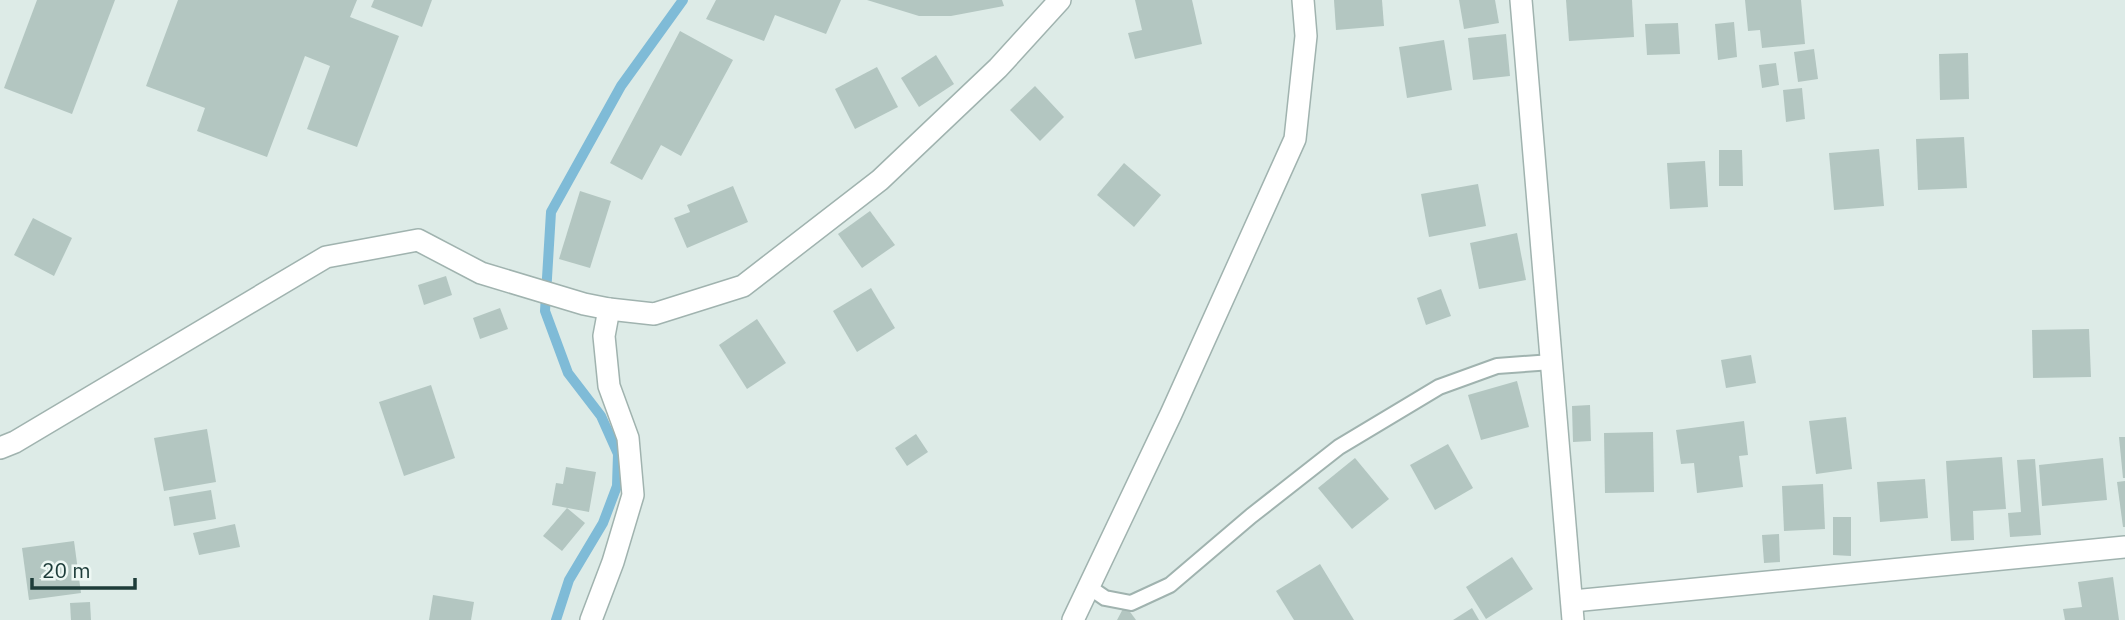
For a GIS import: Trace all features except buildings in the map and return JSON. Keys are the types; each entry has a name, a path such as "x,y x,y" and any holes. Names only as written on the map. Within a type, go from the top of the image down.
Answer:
{"street":[{"path":"0,448 15,442 326,257 418,240 481,273 609,309 654,314 743,286 880,180 998,68 1060,0"},
{"path":"1073,620 1171,414 1295,139 1306,36 1303,0"},
{"path":"1521,0 1573,611 2125,547"},
{"path":"591,620 633,495 628,438 610,386 604,336 609,309"}],"lane":[{"path":"1089,587 1105,598 1131,603 1170,585 1251,516 1339,447 1439,387 1497,366 1552,362"}],"waterway":[{"path":"556,620 569,580 603,523 617,486 618,454 601,416 568,373 545,311 551,212 621,86 683,0"}]}
